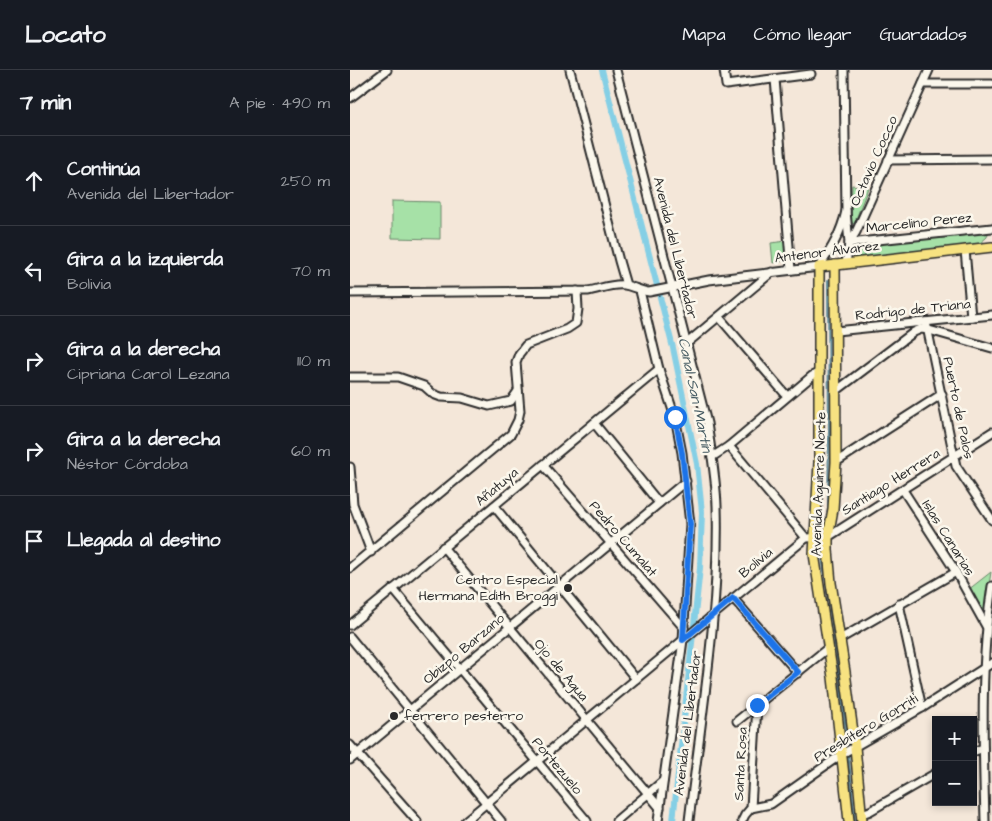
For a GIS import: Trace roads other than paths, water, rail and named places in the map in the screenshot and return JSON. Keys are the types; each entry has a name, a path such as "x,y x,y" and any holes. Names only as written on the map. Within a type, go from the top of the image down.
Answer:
{"main road":[{"name":"Antenor Álvarez","path":"819,267 992,247"},
{"name":"Avenida Aguirre Norte","path":"835,265 836,462 833,509 828,536 831,583 840,639 849,751 849,821"},
{"name":"Avenida Aguirre Norte","path":"819,267 819,462 810,538 828,648 862,817"}],"street":[{"path":"570,70 626,285"},
{"name":"Avenida del Libertador","path":"616,70 669,289 707,423 712,457 717,522 713,614 689,821"},
{"path":"724,70 726,85 811,74"},
{"path":"782,70 778,79 791,270"},
{"path":"844,70 846,211 849,243"},
{"name":"Octavio Cocco","path":"846,264 849,243 856,232 929,70"},
{"path":"350,98 384,71"},
{"path":"923,84 992,84"},
{"path":"888,160 992,159"},
{"path":"819,267 834,246 846,211"},
{"name":"Marcelino Perez","path":"849,243 992,228"},
{"path":"965,250 971,317"},
{"name":"Antenor Álvarez","path":"640,291 650,292 710,280 819,267"},
{"path":"686,344 772,272"},
{"path":"350,293 577,291 598,290 616,285 626,285 640,291"},
{"path":"350,568 372,552 511,434 520,412 516,362 526,345 567,329 576,323 578,309 577,291"},
{"name":"Avenida del Libertador","path":"640,291 659,368 675,417 686,481 690,524 683,640 658,821"},
{"name":"Rodrigo de Triana","path":"836,331 992,315"},
{"path":"718,317 787,396"},
{"name":"Puerto de Palos","path":"926,322 956,466 992,520"},
{"path":"836,391 914,332 921,329 992,348"},
{"name":"Añatuya","path":"350,625 659,368"},
{"path":"712,457 729,446 787,396 820,372"},
{"path":"350,377 398,377 424,386 433,394 442,397 462,398 489,406 511,401 518,391"},
{"path":"836,462 942,394"},
{"path":"594,423 659,503"},
{"name":"Santiago Herrera","path":"828,536 992,432"},
{"path":"729,446 810,538 828,536"},
{"name":"Pedro Cumalat","path":"543,465 684,628"},
{"path":"350,467 353,504 372,552"},
{"name":"Obizpo Barzano","path":"350,760 686,481"},
{"name":"Islas Canarias","path":"903,490 956,572 986,626"},
{"path":"494,506 636,679"},
{"name":"Bolivia","path":"683,640 810,538"},
{"name":"Ojo de Agua","path":"444,547 660,808"},
{"path":"840,639 956,572"},
{"path":"985,821 983,748 986,626 992,586"},
{"name":"Portezuelo","path":"393,589 587,821"},
{"path":"733,598 798,672"},
{"path":"898,604 922,708"},
{"path":"350,636 501,821"},
{"path":"465,821 683,640"},
{"path":"736,721 828,648"},
{"name":"Presbítero Gorriti","path":"751,808 771,804 849,751 922,708 992,663"},
{"name":"Santa Rosa","path":"742,821 751,808 757,705"},
{"path":"350,745 417,821"},
{"path":"977,750 983,748"},
{"path":"862,817 932,776"},
{"path":"616,821 663,781"}],"waterway":[{"name":"Canal San Martín","path":"602,70 673,348 697,464 702,512 700,568 673,821"},
{"path":"826,525 828,511 829,435 828,280"},
{"path":"823,544 822,556 848,748"},
{"path":"848,752 855,821"}],"place":[{"name":"Centro Especial Hermana Edith Broggi","path":"568,588"},
{"name":"ferrero pesterro","path":"394,716"}]}
